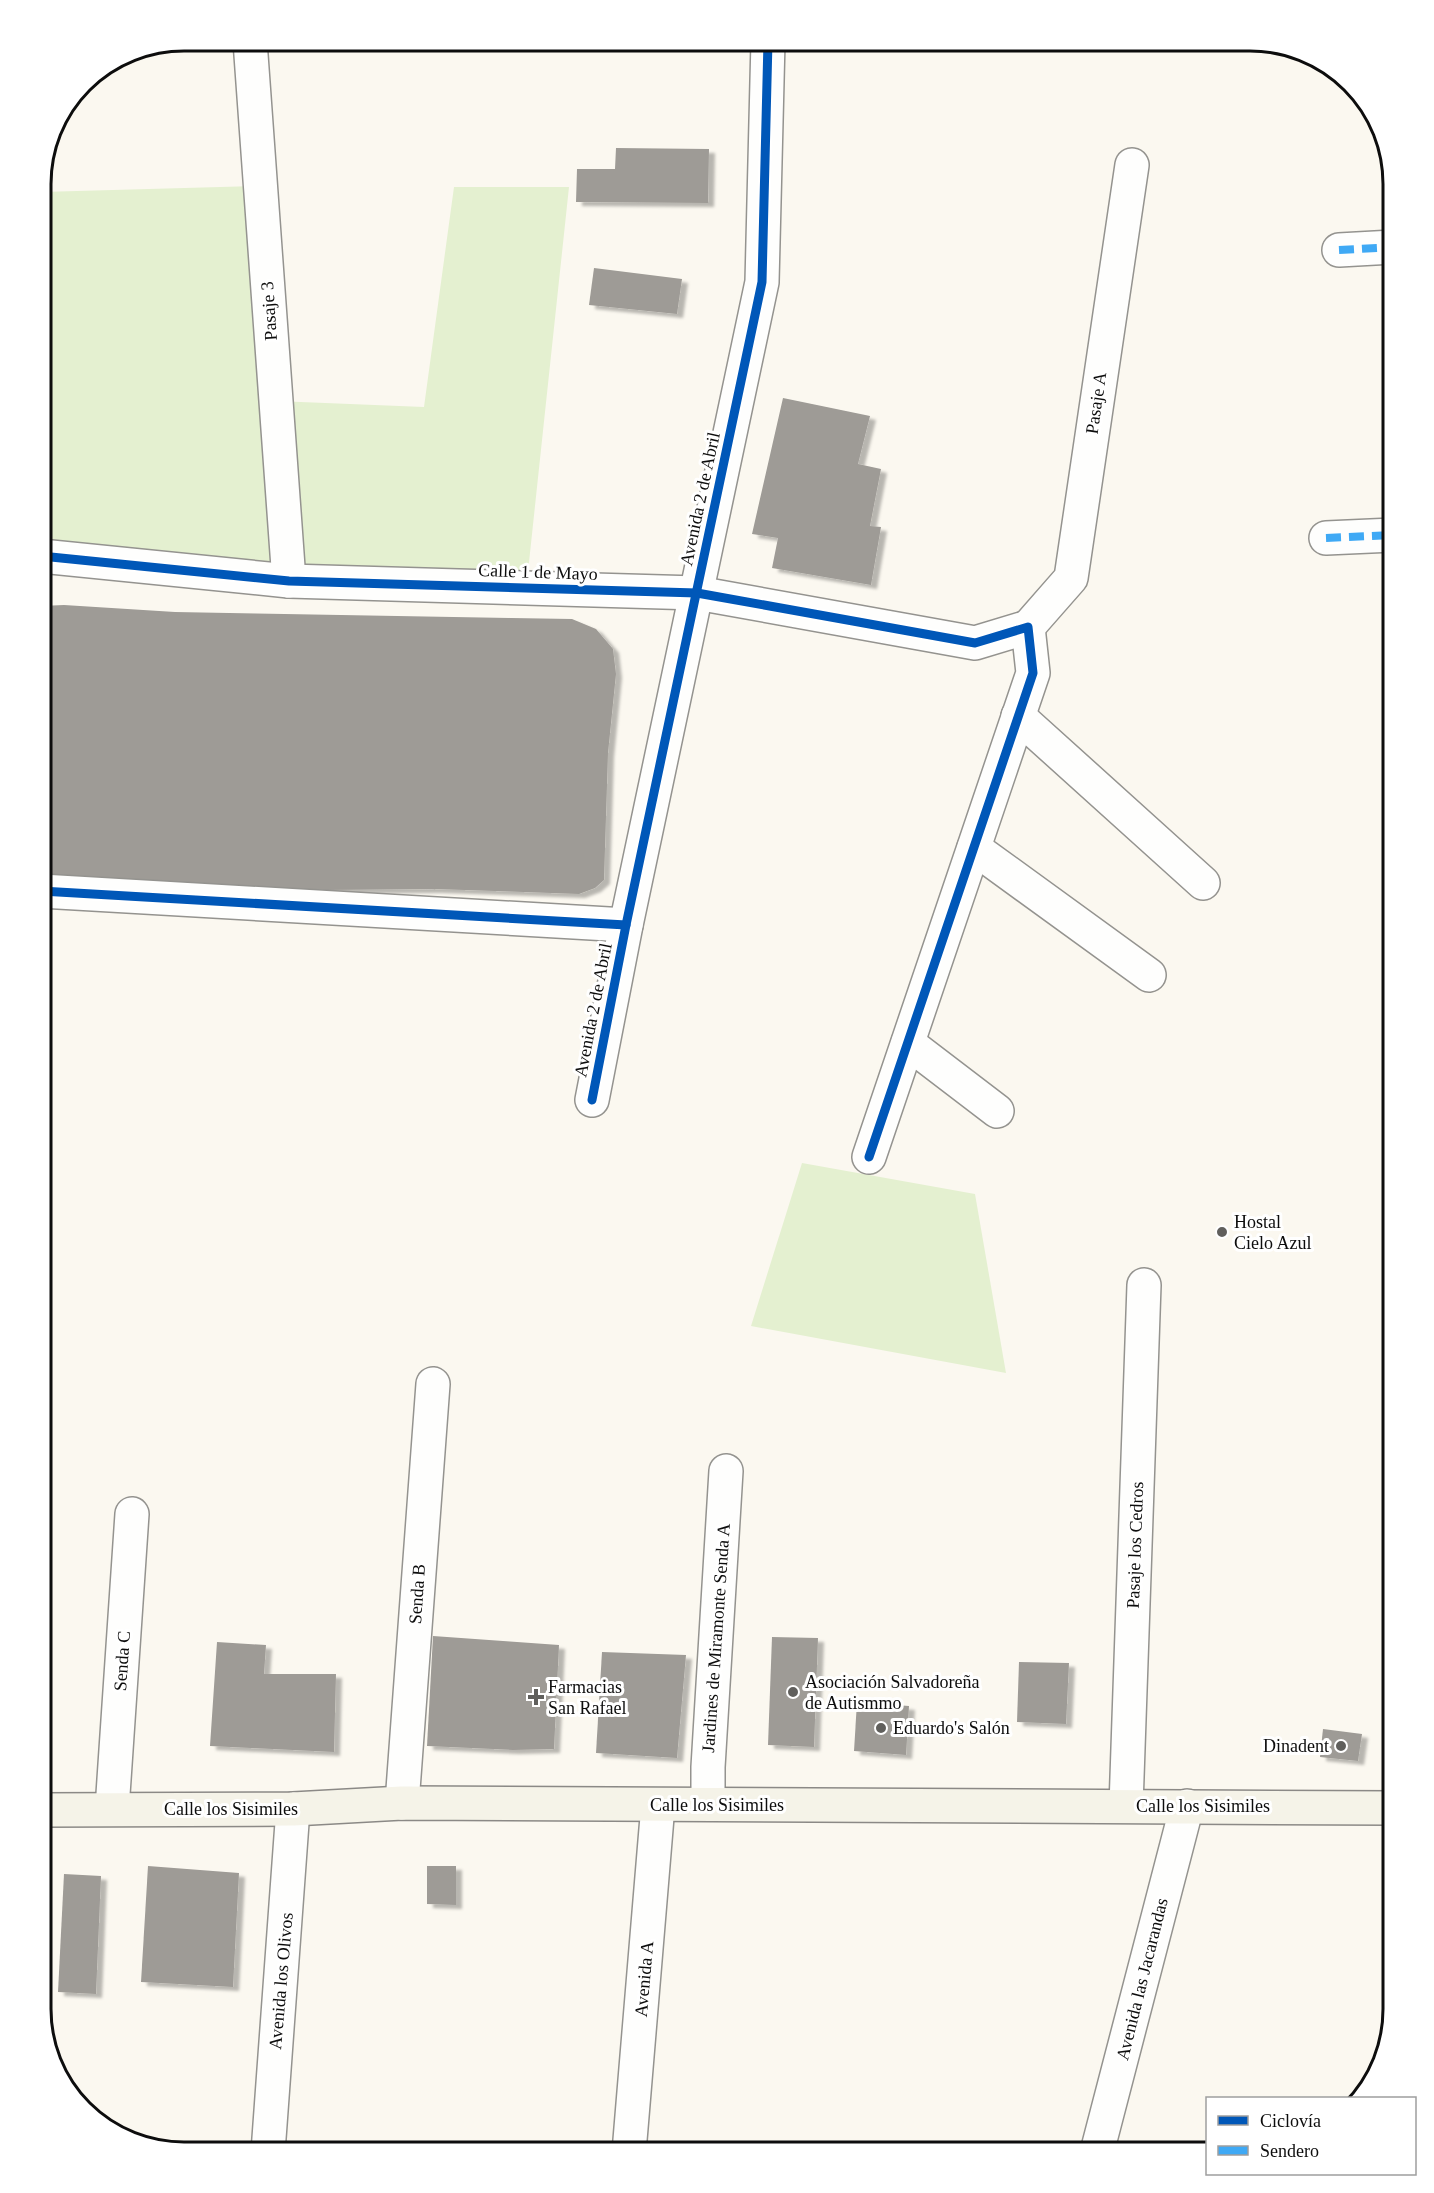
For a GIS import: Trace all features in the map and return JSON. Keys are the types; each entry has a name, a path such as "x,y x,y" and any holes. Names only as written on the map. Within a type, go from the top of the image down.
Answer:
{"main road":[{"name":"Calle los Sisimiles","path":"51,1810 294,1809 402,1803 1383,1808"}],"street":[{"name":"Pasaje 3","path":"251,51 289,581"},
{"name":"Avenida 2 de Abril","path":"592,1100 762,282 768,51"},
{"name":"Pasaje A","path":"1028,627 1071,578 1132,165"},
{"path":"1339,250 1383,247"},
{"path":"1326,538 1383,535"},
{"name":"Calle 1 de Mayo","path":"51,557 289,581 697,593 975,643 1028,627"},
{"path":"869,1157 1033,673 1028,627"},
{"path":"1018,716 1203,883"},
{"path":"974,848 1149,975"},
{"path":"51,892 627,925"},
{"path":"908,1043 997,1111"},
{"name":"Pasaje los Cedros","path":"1126,1806 1144,1285"},
{"name":"Senda B","path":"402,1803 433,1384"},
{"name":"Jardines de Miramonte Senda A","path":"708,1804 708,1767 726,1471"},
{"name":"Senda C","path":"112,1809 132,1514"},
{"name":"Avenida A","path":"630,2142 658,1805"},
{"name":"Avenida las Jacarandas","path":"1100,2142 1187,1806"},
{"name":"Avenida los Olivos","path":"269,2142 294,1809"}],"green space":[{"path":"260,186 276,401 424,407 454,187 569,187 527,581 51,556 51,192"},
{"path":"802,1163 975,1194 1006,1373 751,1326"}],"building":[{"path":"616,148 709,149 708,203 576,202 577,169 615,169"},
{"path":"594,268 682,279 677,314 589,305"},
{"path":"783,398 870,416 858,464 881,469 870,526 881,527 871,585 772,568 778,538 752,534"},
{"path":"51,606 175,612 572,619 596,629 613,649 616,674 608,753 604,880 595,888 579,894 435,889 326,890 110,880 51,874"},
{"path":"433,1636 559,1645 554,1749 513,1750 427,1746"},
{"name":"Asociación Salvadoreña de Autismmo","path":"772,1637 818,1638 814,1747 768,1745"},
{"path":"217,1642 266,1645 264,1674 336,1674 334,1752 210,1746"},
{"path":"602,1652 686,1655 677,1758 596,1753"},
{"path":"1019,1662 1069,1663 1066,1724 1017,1722"},
{"name":"Eduardo's Salón","path":"857,1702 909,1706 906,1755 854,1751"},
{"name":"Dinadent","path":"1323,1729 1362,1734 1358,1761 1320,1757"},
{"path":"148,1866 239,1873 233,1987 141,1982"},
{"path":"427,1866 456,1866 456,1905 427,1904"},
{"path":"64,1874 101,1876 96,1994 58,1992"}],"marked path":[{"path":"1339,250 1383,248"},
{"path":"1326,538 1383,535"}],"cycle path":[{"path":"592,1100 626,925 762,282 768,51"},
{"path":"51,557 289,581 697,593 975,643 1028,627 1033,673 869,1157"},
{"path":"51,892 626,925"}],"place":[{"name":"Hostal Cielo Azul","path":"1222,1232"},
{"name":"Asociación Salvadoreña de Autismmo","path":"793,1692"},
{"name":"Farmacias San Rafael","path":"536,1697"},
{"name":"Eduardo's Salón","path":"881,1728"},
{"name":"Dinadent","path":"1341,1746"}]}
